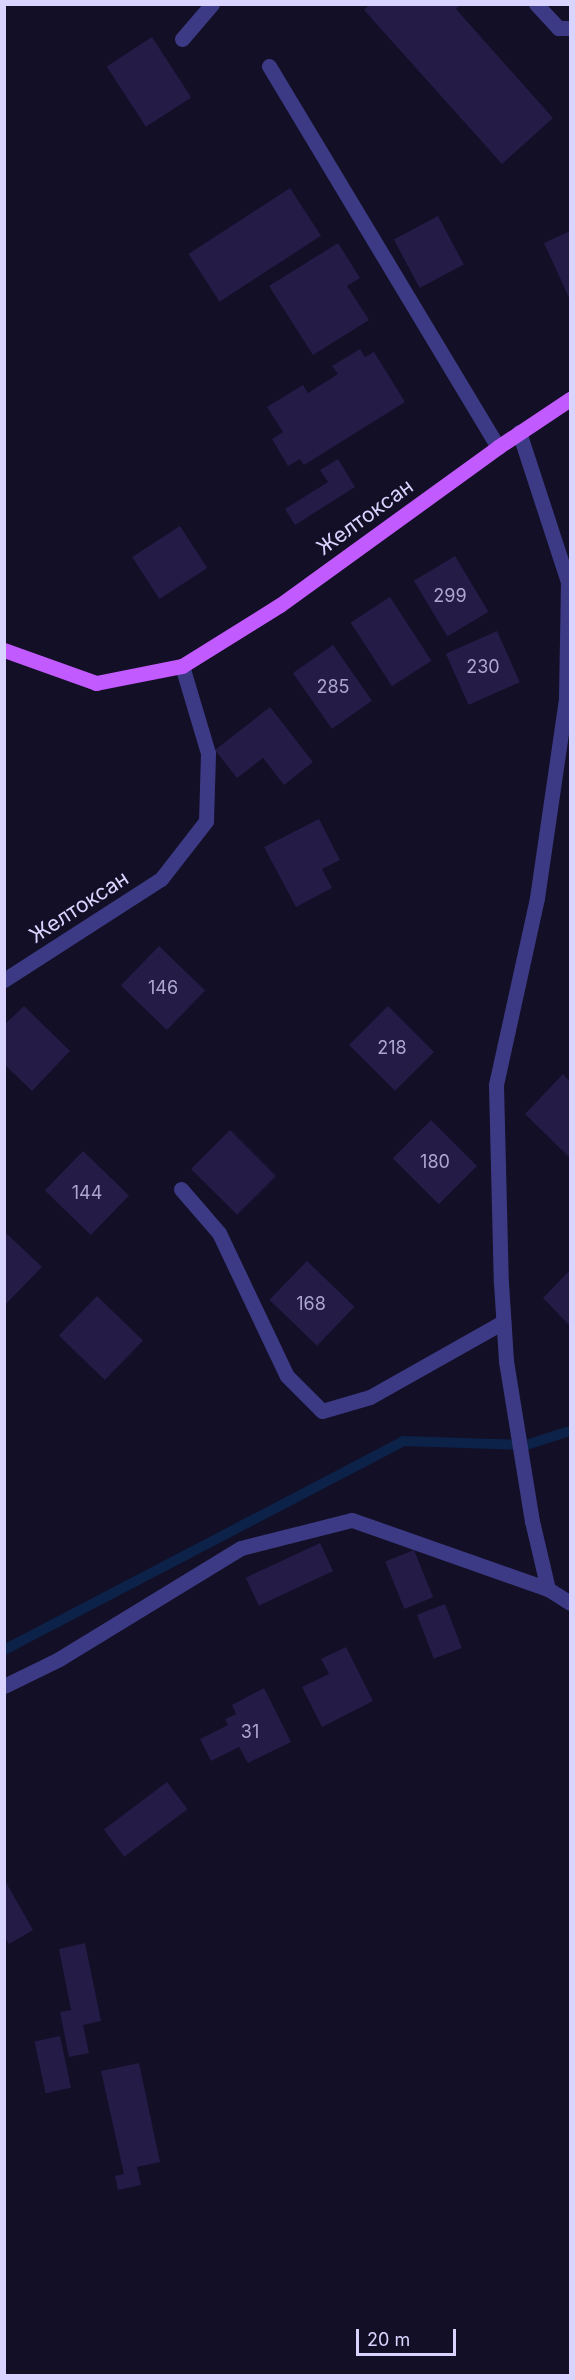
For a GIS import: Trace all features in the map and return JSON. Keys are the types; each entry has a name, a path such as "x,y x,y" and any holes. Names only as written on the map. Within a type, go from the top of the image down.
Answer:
{"main road":[{"name":"Желтоксан","path":"4,651 96,683 182,666 280,605 519,432 570,399"}],"street":[{"path":"182,39 212,4"},
{"path":"536,4 558,28 570,28"},
{"path":"269,66 498,447"},
{"path":"519,432 568,582 568,699 537,898 496,1085 506,1361 532,1521 548,1589"},
{"name":"Желтоксан","path":"4,980 161,879 207,821 208,753 182,666"},
{"path":"181,1189 219,1233 287,1376 322,1411 370,1397 504,1322"},
{"path":"4,1686 59,1659 241,1548 352,1520 548,1589 570,1603"}],"building":[{"path":"370,4 461,4 456,9 553,118 502,164 364,10"},
{"path":"152,37 191,97 146,127 107,66"},
{"path":"290,188 321,236 220,302 189,254"},
{"path":"438,216 464,265 420,288 394,239"},
{"path":"570,231 570,300 544,243"},
{"path":"338,243 360,278 347,286 369,320 313,355 269,286"},
{"path":"360,349 365,357 374,352 405,402 304,465 300,459 288,466 272,439 283,432 267,407 303,385 308,393 338,374 332,366"},
{"path":"338,459 355,487 295,525 285,509 328,482 320,470"},
{"path":"180,526 207,568 159,599 132,557"},
{"path":"455,556 488,612 447,636 414,581"},
{"path":"390,597 431,661 392,686 351,623"},
{"path":"497,631 520,682 469,705 446,654"},
{"path":"333,645 372,701 332,729 293,673"},
{"path":"270,707 313,762 284,785 263,758 237,778 215,750"},
{"path":"319,819 340,860 322,869 332,888 296,907 264,847"},
{"path":"159,946 205,990 167,1030 121,986"},
{"path":"24,1006 70,1051 32,1091 4,1064 4,1025"},
{"path":"388,1006 434,1052 395,1091 349,1045"},
{"path":"563,1074 570,1082 570,1158 525,1114"},
{"path":"431,1120 477,1166 439,1204 393,1158"},
{"path":"230,1130 276,1176 237,1215 191,1169"},
{"path":"83,1151 129,1195 91,1235 45,1191"},
{"path":"4,1231 42,1267 4,1306"},
{"path":"307,1261 354,1307 317,1346 269,1300"},
{"path":"570,1270 570,1326 543,1298"},
{"path":"97,1296 143,1340 105,1380 59,1336"},
{"path":"320,1543 333,1571 259,1606 246,1578"},
{"path":"414,1550 433,1597 404,1609 385,1562"},
{"path":"445,1604 462,1648 434,1659 417,1615"},
{"path":"346,1647 373,1701 322,1727 302,1687 329,1674 321,1659"},
{"path":"264,1688 291,1742 248,1763 239,1747 211,1761 200,1739 228,1725 225,1719 236,1714 232,1705"},
{"path":"167,1782 187,1809 124,1857 104,1830"},
{"path":"4,1879 33,1930 9,1944 4,1936"},
{"path":"85,1943 101,2021 83,2025 89,2053 69,2057 60,2012 71,2010 59,1949"},
{"path":"60,2036 71,2088 46,2093 35,2041"},
{"path":"139,2063 160,2162 137,2167 141,2185 118,2190 115,2176 124,2174 101,2071"}],"waterway":[{"path":"4,1650 403,1441 526,1445 570,1431"}]}
